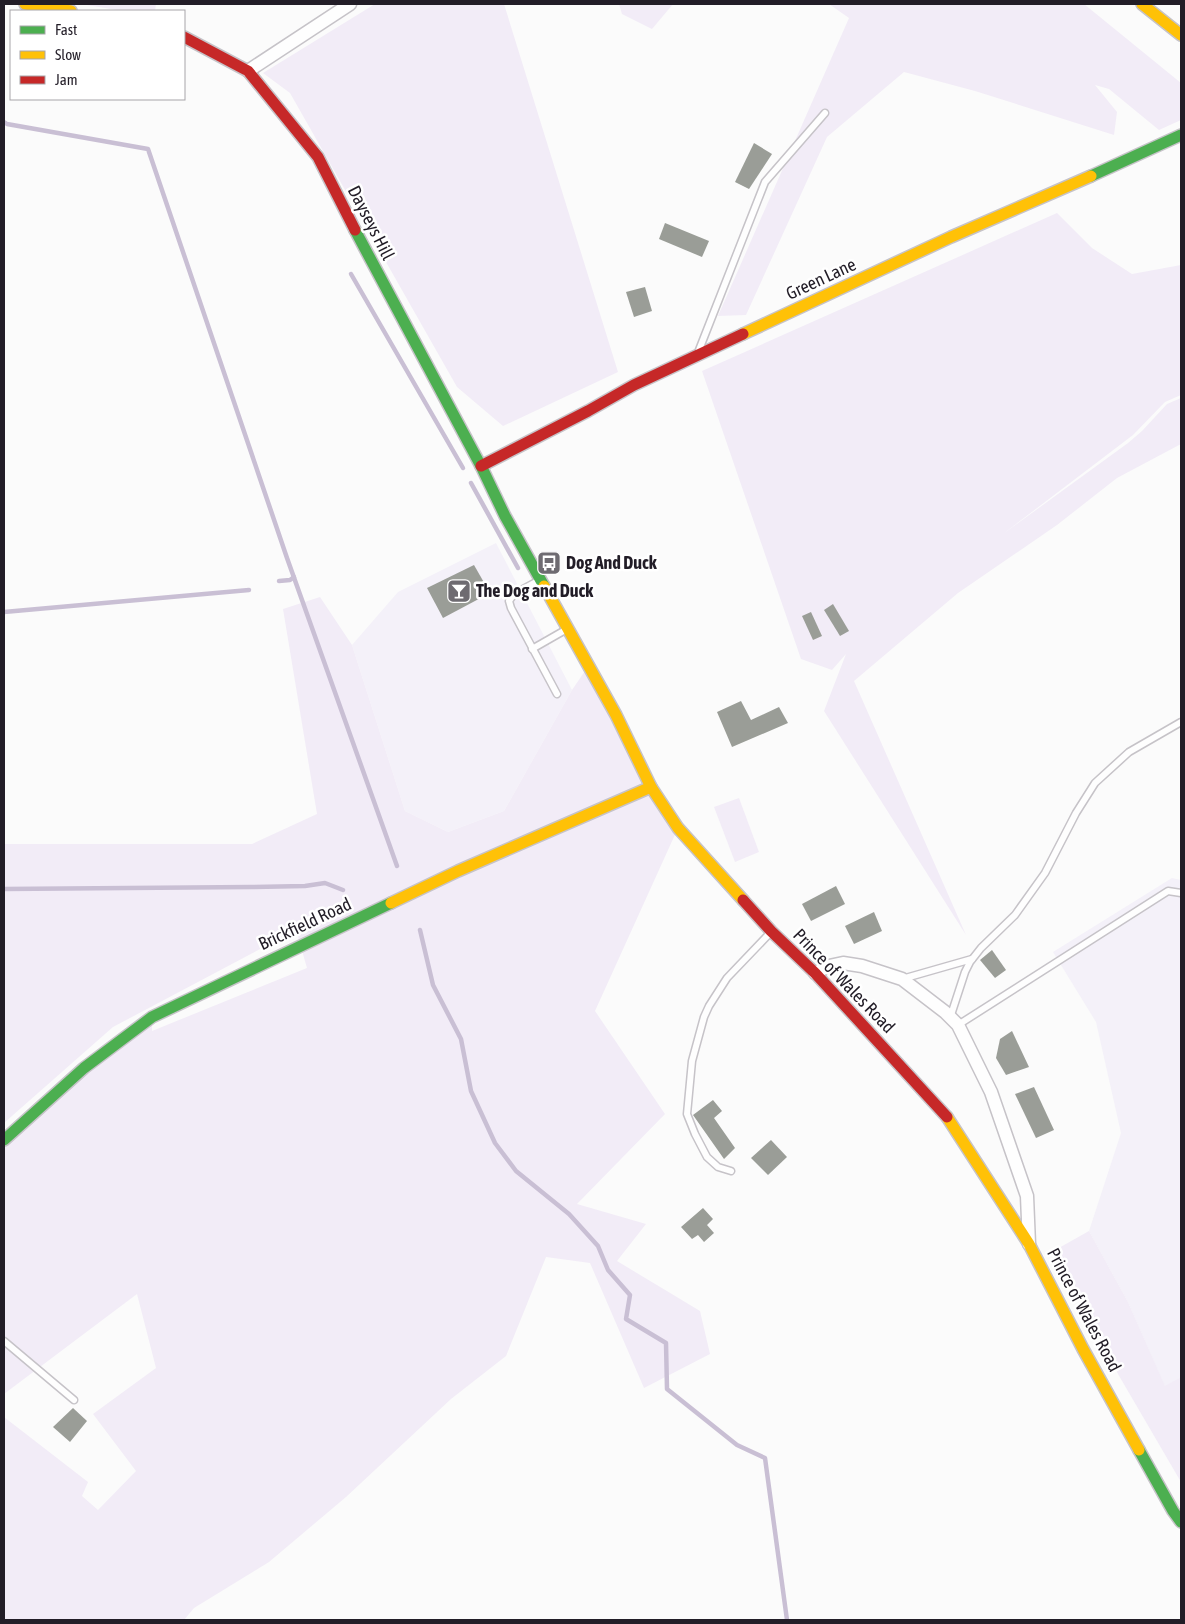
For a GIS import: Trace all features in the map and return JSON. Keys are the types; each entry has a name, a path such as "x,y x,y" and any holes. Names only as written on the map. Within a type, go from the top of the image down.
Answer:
{"main road":[{"path":"25,4 64,10"},
{"path":"1142,4 1181,35"},
{"name":"Dayseys Hill","path":"185,38 248,71 318,157 382,282 481,466"},
{"name":"Green Lane","path":"481,466 634,385 951,237 1071,186 1181,135"},
{"name":"Prince of Wales Road","path":"481,466 505,516 616,715 651,786 678,828 772,931 814,973 945,1113 1029,1244 1083,1349 1173,1512 1181,1522"},
{"name":"Brickfield Road","path":"4,1140 84,1068 152,1017 228,979 458,871 651,786"}],"street":[{"path":"248,71 350,4"},
{"path":"814,973 829,966 843,963 862,966 902,979 945,1012 954,1022 990,1092 1027,1196 1029,1244"}],"lane":[{"path":"697,356 766,182 825,113"},
{"path":"541,580 514,594 509,601 532,649 557,694"},
{"path":"532,649 568,628"},
{"path":"954,1022 965,972 972,959 1014,915 1045,873 1076,813 1095,783 1129,752 1181,722"},
{"path":"954,1022 1168,891 1181,893"},
{"path":"731,1172 718,1167 707,1158 695,1134 688,1114 692,1061 704,1017 709,1006 727,978 772,931"},
{"path":"902,979 972,959"},
{"path":"4,1341 74,1400"}],"shaded area":[{"path":"81,4 156,4 155,10 117,10"},
{"path":"375,4 504,4 618,372 503,426 457,387 290,93 263,73"},
{"path":"619,4 673,4 652,29 622,14"},
{"path":"829,4 1084,4 1181,83 1181,120 1159,130 1109,89 1095,85 1117,112 1114,135 975,91 904,72 827,137 746,315 718,316 849,18"},
{"path":"1057,213 1092,248 1132,274 1181,265 1181,395 1165,402 1133,435 1003,534 1128,443 1167,404 1181,398 1181,444 1117,478 1057,525 958,593 854,681 966,935 824,711 846,654 832,670 801,659 702,371"},
{"path":"496,543 572,690 504,811 448,832 405,811 352,645 398,592"},
{"path":"320,597 352,645 405,811 448,832 504,811 572,690 589,665 678,828 595,1011 665,1114 577,1204 646,1224 617,1261 700,1311 710,1354 644,1388 590,1263 546,1257 506,1356 451,1399 346,1497 269,1562 194,1608 184,1620 4,1620 4,1417 88,1482 82,1496 98,1510 136,1471 93,1414 156,1368 137,1294 4,1394 4,1140 152,1017 152,1031 307,968 296,930 113,1027 4,1123 4,844 252,844 317,814 283,609"},
{"path":"739,798 759,852 735,862 714,807"},
{"path":"1172,878 1181,880 1181,1377 1165,1387 1128,1302 1089,1231 1121,1133 1096,1022 1053,952"},
{"path":"1089,1231 1128,1302 1165,1386 1181,1377 1181,1482 1118,1374 1057,1249"}],"building":[{"path":"754,143 772,154 749,189 735,182"},
{"path":"665,223 709,241 702,257 659,239"},
{"path":"645,287 652,311 634,317 626,292"},
{"name":"The Dog and Duck","path":"474,565 490,593 443,618 427,588"},
{"path":"833,604 849,631 840,636 824,610"},
{"path":"811,612 822,636 813,640 802,616"},
{"path":"741,701 751,720 779,707 788,723 732,747 717,712"},
{"path":"836,886 845,904 811,921 802,904"},
{"path":"874,912 882,931 854,944 845,926"},
{"path":"992,950 1006,970 995,978 980,960"},
{"path":"1012,1031 1029,1067 1006,1075 996,1058 1000,1039"},
{"path":"1034,1087 1054,1130 1036,1138 1015,1094"},
{"path":"713,1100 722,1111 714,1118 735,1148 724,1159 693,1115"},
{"path":"771,1140 787,1157 768,1175 751,1158"},
{"path":"703,1208 713,1219 707,1225 714,1233 704,1242 698,1235 692,1239 681,1227"},
{"path":"73,1408 87,1421 70,1442 53,1427"}],"waterway":[{"path":"4,122 148,149 287,558 397,866"},
{"path":"351,274 463,468"},
{"path":"471,483 518,568"},
{"path":"279,581 290,580 294,577"},
{"path":"4,612 249,590"},
{"path":"4,889 305,886 325,883 343,890"},
{"path":"420,930 433,985 461,1039 471,1091 495,1143 516,1171 569,1214 598,1246 608,1270 630,1295 626,1319 666,1343 667,1389 737,1445 765,1458 787,1620"}],"traffic: fast":[{"path":"1091,176 1181,135"},
{"path":"355,230 482,468 505,516 544,586"},
{"path":"4,1140 84,1068 152,1017 391,903"},
{"path":"1139,1450 1181,1522"}],"traffic: slow":[{"path":"25,4 64,10"},
{"path":"1142,4 1181,35"},
{"path":"743,334 951,237 1091,176"},
{"path":"544,586 616,715 651,787 678,828 743,900"},
{"path":"391,903 458,871 651,787"},
{"path":"947,1117 1029,1244 1083,1349 1139,1450"}],"traffic: jam":[{"path":"185,38 248,71 318,157 355,230"},
{"path":"481,466 634,385 743,334"},
{"path":"743,900 771,931 815,973 947,1117"}],"place":[{"name":"Dog And Duck","path":"549,563"},
{"name":"The Dog and Duck","path":"459,591"}]}
